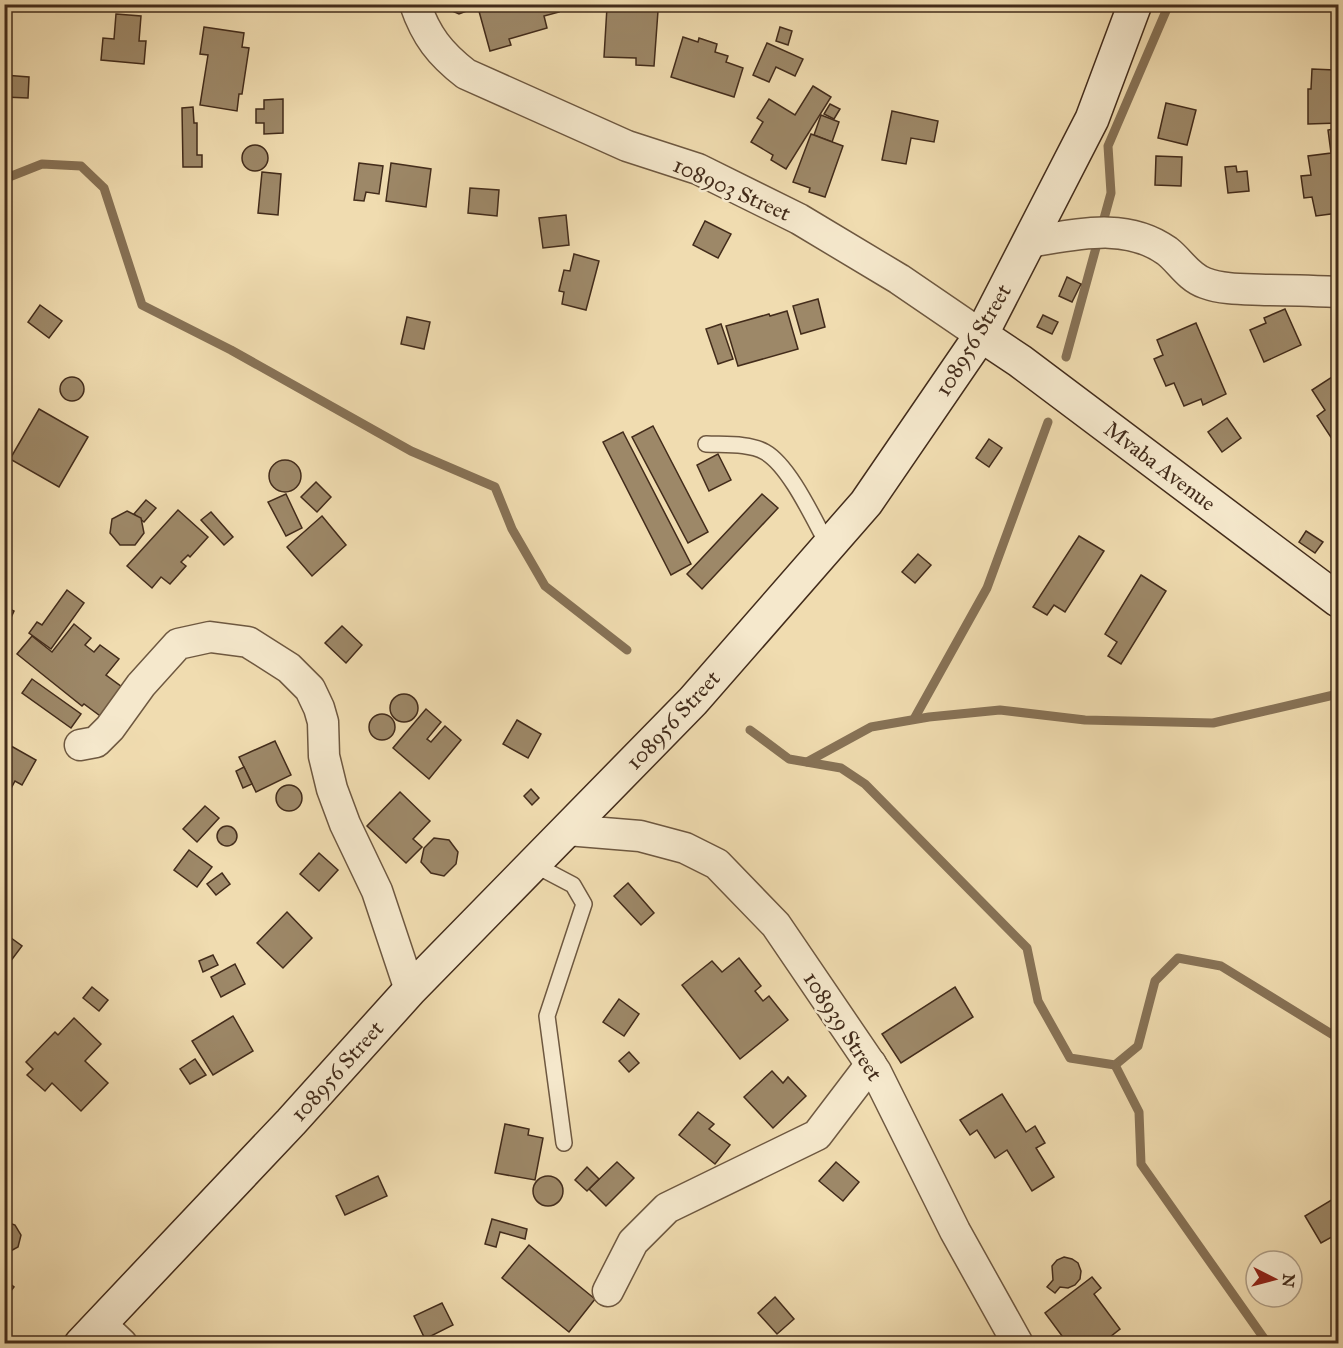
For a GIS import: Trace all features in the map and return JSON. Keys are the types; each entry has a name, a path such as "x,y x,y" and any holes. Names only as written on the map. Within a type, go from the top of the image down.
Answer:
{"street":[{"name":"108903 Street","path":"415,4 432,41 447,59 466,74 627,146 698,169 798,219 899,279 981,335"},
{"name":"108956 Street","path":"101,1337 410,990 693,701 866,503 981,335 1092,119 1135,4"},
{"path":"1028,242 1100,231 1125,233 1145,239 1167,251 1186,272 1203,283 1226,289 1338,292"},
{"name":"Mvaba Avenue","path":"981,335 1020,361 1338,600"},
{"path":"80,745 96,742 110,728 141,685 178,644 210,637 248,642 289,668 310,689 319,708 323,722 324,756 332,789 345,824 377,891 410,990"},
{"name":"108939 Street","path":"567,830 640,836 685,848 717,864 776,925 871,1064 955,1231 1018,1344"},
{"path":"608,1291 633,1242 668,1208 817,1135 871,1064"}],"lane":[{"path":"706,444 752,447 765,452 780,464 829,547"},
{"path":"535,864 573,885 584,904 547,1016 564,1143"}],"building":[{"path":"448,4 472,4 467,11 459,14 452,11"},
{"path":"477,4 556,4 559,12 544,16 547,28 509,39 511,45 490,51"},
{"path":"1235,4 1296,4 1296,7 1235,6"},
{"path":"607,7 658,11 654,66 636,65 636,58 604,57"},
{"path":"116,14 141,16 139,41 146,41 144,64 101,60 103,38 114,39"},
{"path":"204,27 244,33 242,47 249,48 237,111 200,105 208,55 200,54"},
{"path":"780,27 792,31 788,45 776,41"},
{"path":"683,37 698,42 699,38 717,44 715,52 728,56 726,62 743,68 734,97 671,77"},
{"path":"767,43 803,59 795,76 776,67 769,82 753,75"},
{"path":"1312,69 1335,70 1334,88 1338,88 1338,123 1308,124 1308,89 1311,89"},
{"path":"4,75 29,77 28,98 4,97"},
{"path":"813,86 831,97 786,169 771,160 773,155 751,142 763,122 757,118 769,99 795,115"},
{"path":"283,99 283,133 264,134 264,123 256,123 256,109 264,109 264,100"},
{"path":"1166,103 1196,110 1187,145 1158,138"},
{"path":"830,104 840,109 834,119 824,114"},
{"path":"193,107 194,123 197,123 197,155 202,155 202,167 183,167 182,108"},
{"path":"892,111 938,121 934,142 911,138 906,164 882,160"},
{"path":"821,115 839,122 832,142 814,135"},
{"path":"1338,128 1338,213 1316,216 1312,197 1304,198 1301,176 1311,175 1308,156 1331,153 1328,130"},
{"path":"811,134 843,146 825,197 809,192 810,188 793,182"},
{"path":"255,145 264,149 268,158 264,167 255,171 246,167 242,158 246,149"},
{"path":"1156,156 1182,157 1181,186 1155,185"},
{"path":"359,163 383,166 379,194 366,192 364,201 354,200"},
{"path":"391,163 431,169 426,207 386,201"},
{"path":"1236,166 1237,172 1247,171 1249,191 1228,193 1225,167"},
{"path":"262,172 281,174 278,215 258,213"},
{"path":"470,188 499,190 497,216 468,213"},
{"path":"566,215 569,245 543,248 539,218"},
{"path":"705,221 731,234 718,258 693,245"},
{"path":"574,254 599,261 586,310 562,304 564,292 559,291 564,270 570,271"},
{"path":"1067,277 1081,284 1072,302 1059,296"},
{"path":"818,299 825,327 801,334 793,306"},
{"path":"40,305 62,321 49,338 28,322"},
{"path":"1285,309 1301,345 1264,362 1250,330 1266,323 1264,318"},
{"path":"787,311 798,349 738,366 726,326"},
{"path":"1043,315 1058,322 1052,334 1037,327"},
{"path":"407,317 430,322 424,349 401,344"},
{"path":"1196,323 1226,394 1203,405 1201,399 1184,406 1174,383 1166,386 1154,359 1163,355 1157,340"},
{"path":"721,324 733,359 718,364 706,329"},
{"path":"1335,375 1338,381 1338,439 1334,442 1317,416 1325,410 1312,390"},
{"path":"72,377 81,380 84,389 81,398 72,401 63,398 60,389 63,380"},
{"path":"39,409 88,437 59,487 10,459"},
{"path":"1227,418 1241,438 1222,452 1208,432"},
{"path":"653,426 708,532 688,543 632,437"},
{"path":"623,432 691,564 671,575 603,442"},
{"path":"989,439 1002,448 989,467 976,458"},
{"path":"718,454 731,480 709,491 697,465"},
{"path":"285,460 296,465 301,476 296,487 285,492 274,487 269,476 274,465"},
{"path":"316,482 331,497 317,512 301,497"},
{"path":"286,494 302,528 286,536 268,502"},
{"path":"762,494 778,508 702,589 687,574"},
{"path":"146,500 156,508 144,522 134,514"},
{"path":"178,510 208,537 190,557 188,555 181,562 186,566 170,584 161,577 152,588 127,566"},
{"path":"127,511 141,518 144,533 135,545 120,545 110,533 112,519"},
{"path":"211,512 233,537 224,545 201,520"},
{"path":"322,516 346,545 312,576 287,547"},
{"path":"1306,531 1323,542 1315,553 1299,542"},
{"path":"1079,536 1104,551 1065,612 1054,605 1047,615 1033,607"},
{"path":"918,554 931,565 915,583 902,572"},
{"path":"1141,575 1166,591 1121,664 1108,656 1117,642 1105,634"},
{"path":"67,590 84,603 51,649 29,633 37,622 42,625"},
{"path":"4,606 14,611 8,624 4,622"},
{"path":"74,624 91,638 85,645 94,652 100,645 119,659 106,675 126,690 103,718 84,704 82,706 17,654 32,636 52,652"},
{"path":"342,626 362,645 346,663 325,643"},
{"path":"32,679 81,714 71,728 22,693"},
{"path":"404,694 414,698 418,708 414,718 404,722 394,718 390,708 394,698"},
{"path":"426,709 441,722 427,739 431,742 445,726 461,740 429,779 393,748"},
{"path":"382,714 391,718 395,727 391,736 382,740 373,736 369,727 373,718"},
{"path":"517,720 541,734 528,758 503,744"},
{"path":"275,741 291,775 256,792 239,757"},
{"path":"4,742 36,760 22,785 15,781 7,796 4,794"},
{"path":"244,767 252,784 243,788 236,771"},
{"path":"289,785 298,789 302,798 298,807 289,811 280,807 276,798 280,789"},
{"path":"531,789 539,798 532,805 524,796"},
{"path":"400,792 430,821 413,839 422,847 406,863 367,826"},
{"path":"205,806 219,818 197,842 183,829"},
{"path":"227,826 234,829 237,836 234,843 227,846 220,843 217,836 220,829"},
{"path":"434,838 449,840 458,852 456,864 444,876 431,873 421,862 424,848"},
{"path":"189,850 212,867 197,887 174,870"},
{"path":"319,853 338,870 319,891 300,874"},
{"path":"222,873 230,884 216,895 207,884"},
{"path":"628,883 654,913 641,925 614,896"},
{"path":"287,912 312,938 283,968 257,943"},
{"path":"7,935 22,946 10,962 4,958 4,938"},
{"path":"213,955 218,965 203,972 199,961"},
{"path":"739,958 761,986 755,991 763,1001 769,996 788,1020 740,1059 682,985 712,961 722,972"},
{"path":"235,964 245,984 221,997 211,977"},
{"path":"92,987 108,1000 99,1011 83,998"},
{"path":"955,987 973,1017 901,1063 882,1034"},
{"path":"619,999 639,1014 624,1036 603,1022"},
{"path":"233,1016 253,1051 213,1075 192,1041"},
{"path":"74,1018 101,1044 85,1061 108,1083 81,1111 52,1083 45,1091 27,1075 33,1069 26,1062 55,1032 58,1035"},
{"path":"629,1052 639,1063 629,1072 619,1061"},
{"path":"195,1059 206,1075 190,1084 180,1069"},
{"path":"772,1071 783,1083 788,1077 806,1096 773,1128 744,1097"},
{"path":"1002,1094 1026,1132 1035,1126 1045,1143 1036,1148 1054,1177 1032,1191 1007,1150 995,1158 977,1130 970,1135 960,1120"},
{"path":"698,1112 714,1124 709,1129 730,1145 715,1164 679,1135"},
{"path":"505,1124 529,1129 528,1135 543,1138 535,1180 495,1173"},
{"path":"617,1162 634,1178 606,1206 589,1189"},
{"path":"836,1162 859,1182 843,1201 819,1181"},
{"path":"587,1167 599,1179 587,1191 575,1180"},
{"path":"378,1176 387,1196 345,1215 336,1196"},
{"path":"548,1176 559,1180 563,1191 559,1202 548,1206 537,1202 533,1191 537,1180"},
{"path":"1338,1196 1338,1237 1337,1234 1321,1243 1305,1216"},
{"path":"492,1219 527,1229 525,1239 500,1232 496,1247 485,1244"},
{"path":"4,1221 15,1225 21,1235 18,1247 7,1253 4,1253"},
{"path":"529,1245 595,1299 569,1332 502,1278"},
{"path":"1064,1257 1078,1263 1081,1271 1080,1279 1068,1288 1060,1287 1055,1293 1047,1287 1053,1280 1052,1266"},
{"path":"1092,1277 1101,1288 1094,1294 1120,1329 1101,1344 1068,1344 1045,1313"},
{"path":"4,1279 14,1287 4,1300"},
{"path":"775,1297 794,1319 777,1334 758,1313"},
{"path":"442,1303 453,1325 425,1339 414,1316"}],"waterway":[{"path":"1066,357 1111,193 1108,146 1169,4"},
{"path":"4,179 42,164 81,166 104,188 142,305 231,350 411,451 495,487 512,529 545,586 627,650"},
{"path":"914,719 987,588 1048,422"},
{"path":"807,762 871,727 929,717 1000,710 1085,720 1213,723 1338,694"},
{"path":"750,730 789,759 841,768 865,784 1027,948 1038,1001 1070,1058 1115,1065 1138,1046 1155,981 1178,958 1221,966 1338,1038"},
{"path":"1115,1065 1139,1112 1141,1164 1268,1344"}]}
